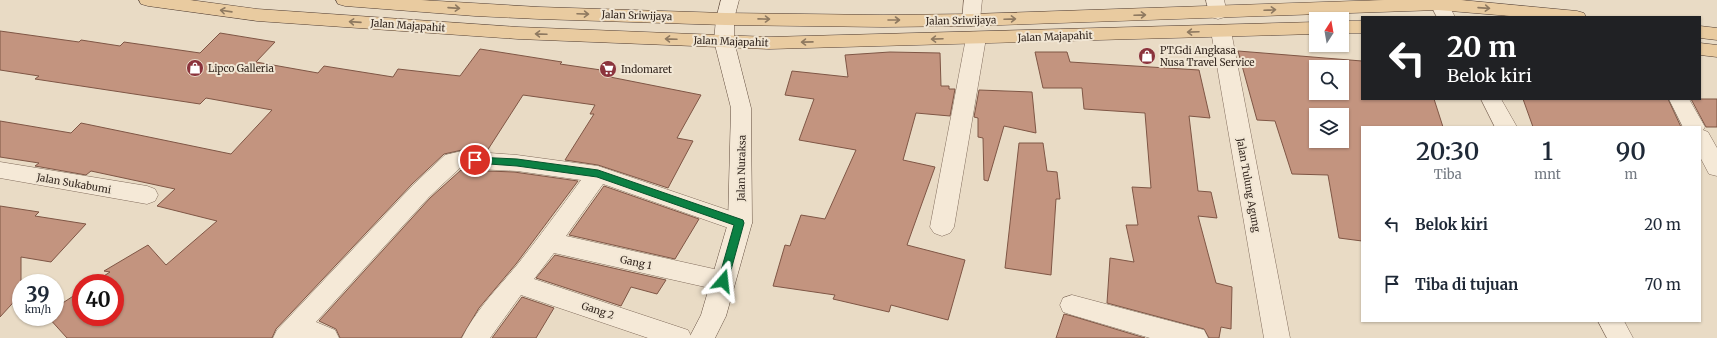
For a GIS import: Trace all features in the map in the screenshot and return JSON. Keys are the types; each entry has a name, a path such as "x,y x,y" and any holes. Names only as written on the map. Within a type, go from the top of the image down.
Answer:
{"main road":[{"name":"Jalan Majapahit","path":"148,0 257,15 518,33 770,43 974,29 1218,15 1309,27"},
{"name":"Jalan Sriwijaya","path":"345,0 475,10 974,29"},
{"path":"1218,15 1351,6 1502,9 1568,16"},
{"path":"1349,28 1361,27"},
{"path":"1701,32 1717,34"},
{"path":"1701,49 1717,51"}],"street":[{"name":"Jalan Nuraksa","path":"702,338 712,316 740,223 741,108 724,41 725,19 730,0"},
{"path":"942,228 974,29 973,0"},
{"name":"Jalan Tulung Agung","path":"1218,15 1277,338"},
{"path":"1492,100 1505,126"},
{"path":"1680,100 1693,126"},
{"path":"1701,139 1717,168"},
{"path":"291,332 421,191 453,161 462,159 517,163 598,174 740,223"},
{"name":"Jalan Sukabumi","path":"0,170 147,195"},
{"path":"475,338 549,242 598,174"},
{"name":"Gang 1","path":"549,242 723,281"},
{"name":"Gang 2","path":"516,283 679,338"},
{"path":"1072,305 1156,329 1195,338"},
{"path":"1612,322 1620,338"},
{"path":"291,332 326,338"}],"building":[{"path":"0,31 120,46 124,42 200,53 220,33 275,42 256,62 318,73 324,66 393,77 398,69 460,76 480,49 562,62 560,64 608,71 605,76 701,95 677,138 693,141 668,188 598,165 565,160 594,114 590,114 595,105 523,95 487,151 462,150 444,154 412,184 276,329 272,338 67,338 56,326 64,326 64,302 72,297 72,326 124,326 124,274 107,274 110,272 104,271 148,245 166,265 217,221 157,206 175,189 91,171 86,175 35,166 39,163 0,157 0,121 71,133 81,123 231,154 272,110 206,98 200,104 35,79 39,76 0,70"},
{"path":"1238,51 1361,61 1361,100 1434,100 1443,126 1361,126 1361,241 1339,238 1328,175 1292,174 1275,121 1257,120"},
{"path":"890,52 940,53 941,86 949,86 949,89 955,89 950,116 916,113 903,160 935,167 907,245 965,260 948,320 891,305 889,312 833,299 835,295 773,286 785,245 790,246 801,215 825,219 856,150 799,140 814,99 785,95 792,71 848,77 845,55"},
{"path":"1035,52 1067,52 1070,62 1199,70 1210,118 1189,116 1198,191 1211,192 1217,218 1198,216 1216,283 1232,287 1231,329 1221,327 1219,338 1209,338 1204,329 1107,303 1110,258 1134,262 1126,225 1138,225 1132,187 1151,188 1145,113 1084,109 1082,88 1043,88"},
{"path":"979,90 1032,92 1036,133 1004,126 988,181 984,180 983,138 978,137 978,118 974,117"},
{"path":"1717,99 1717,127 1706,127 1692,100"},
{"path":"1523,100 1668,100 1681,126 1533,126"},
{"path":"1019,143 1043,143 1047,171 1057,172 1060,199 1056,199 1051,275 1005,268"},
{"path":"461,170 514,172 578,181 516,264 479,308 461,338 340,338 336,329 319,321 430,198"},
{"path":"604,186 699,219 675,259 569,235"},
{"path":"0,206 39,212 35,216 86,224 51,262 21,257 21,274 12,274 12,304 0,317"},
{"path":"555,255 666,280 657,294 631,287 621,306 536,278"},
{"path":"522,297 554,308 536,338 492,338"},
{"path":"1064,314 1072,316 1145,338 1056,338"}],"place":[{"name":"PT.Gdi Angkasa Nusa Travel Service","path":"1147,56"},
{"name":"Lipco Galleria","path":"195,68"},
{"name":"Indomaret","path":"608,69"}],"route":[{"path":"475,160 517,163 598,174 740,223 723,281"}]}
